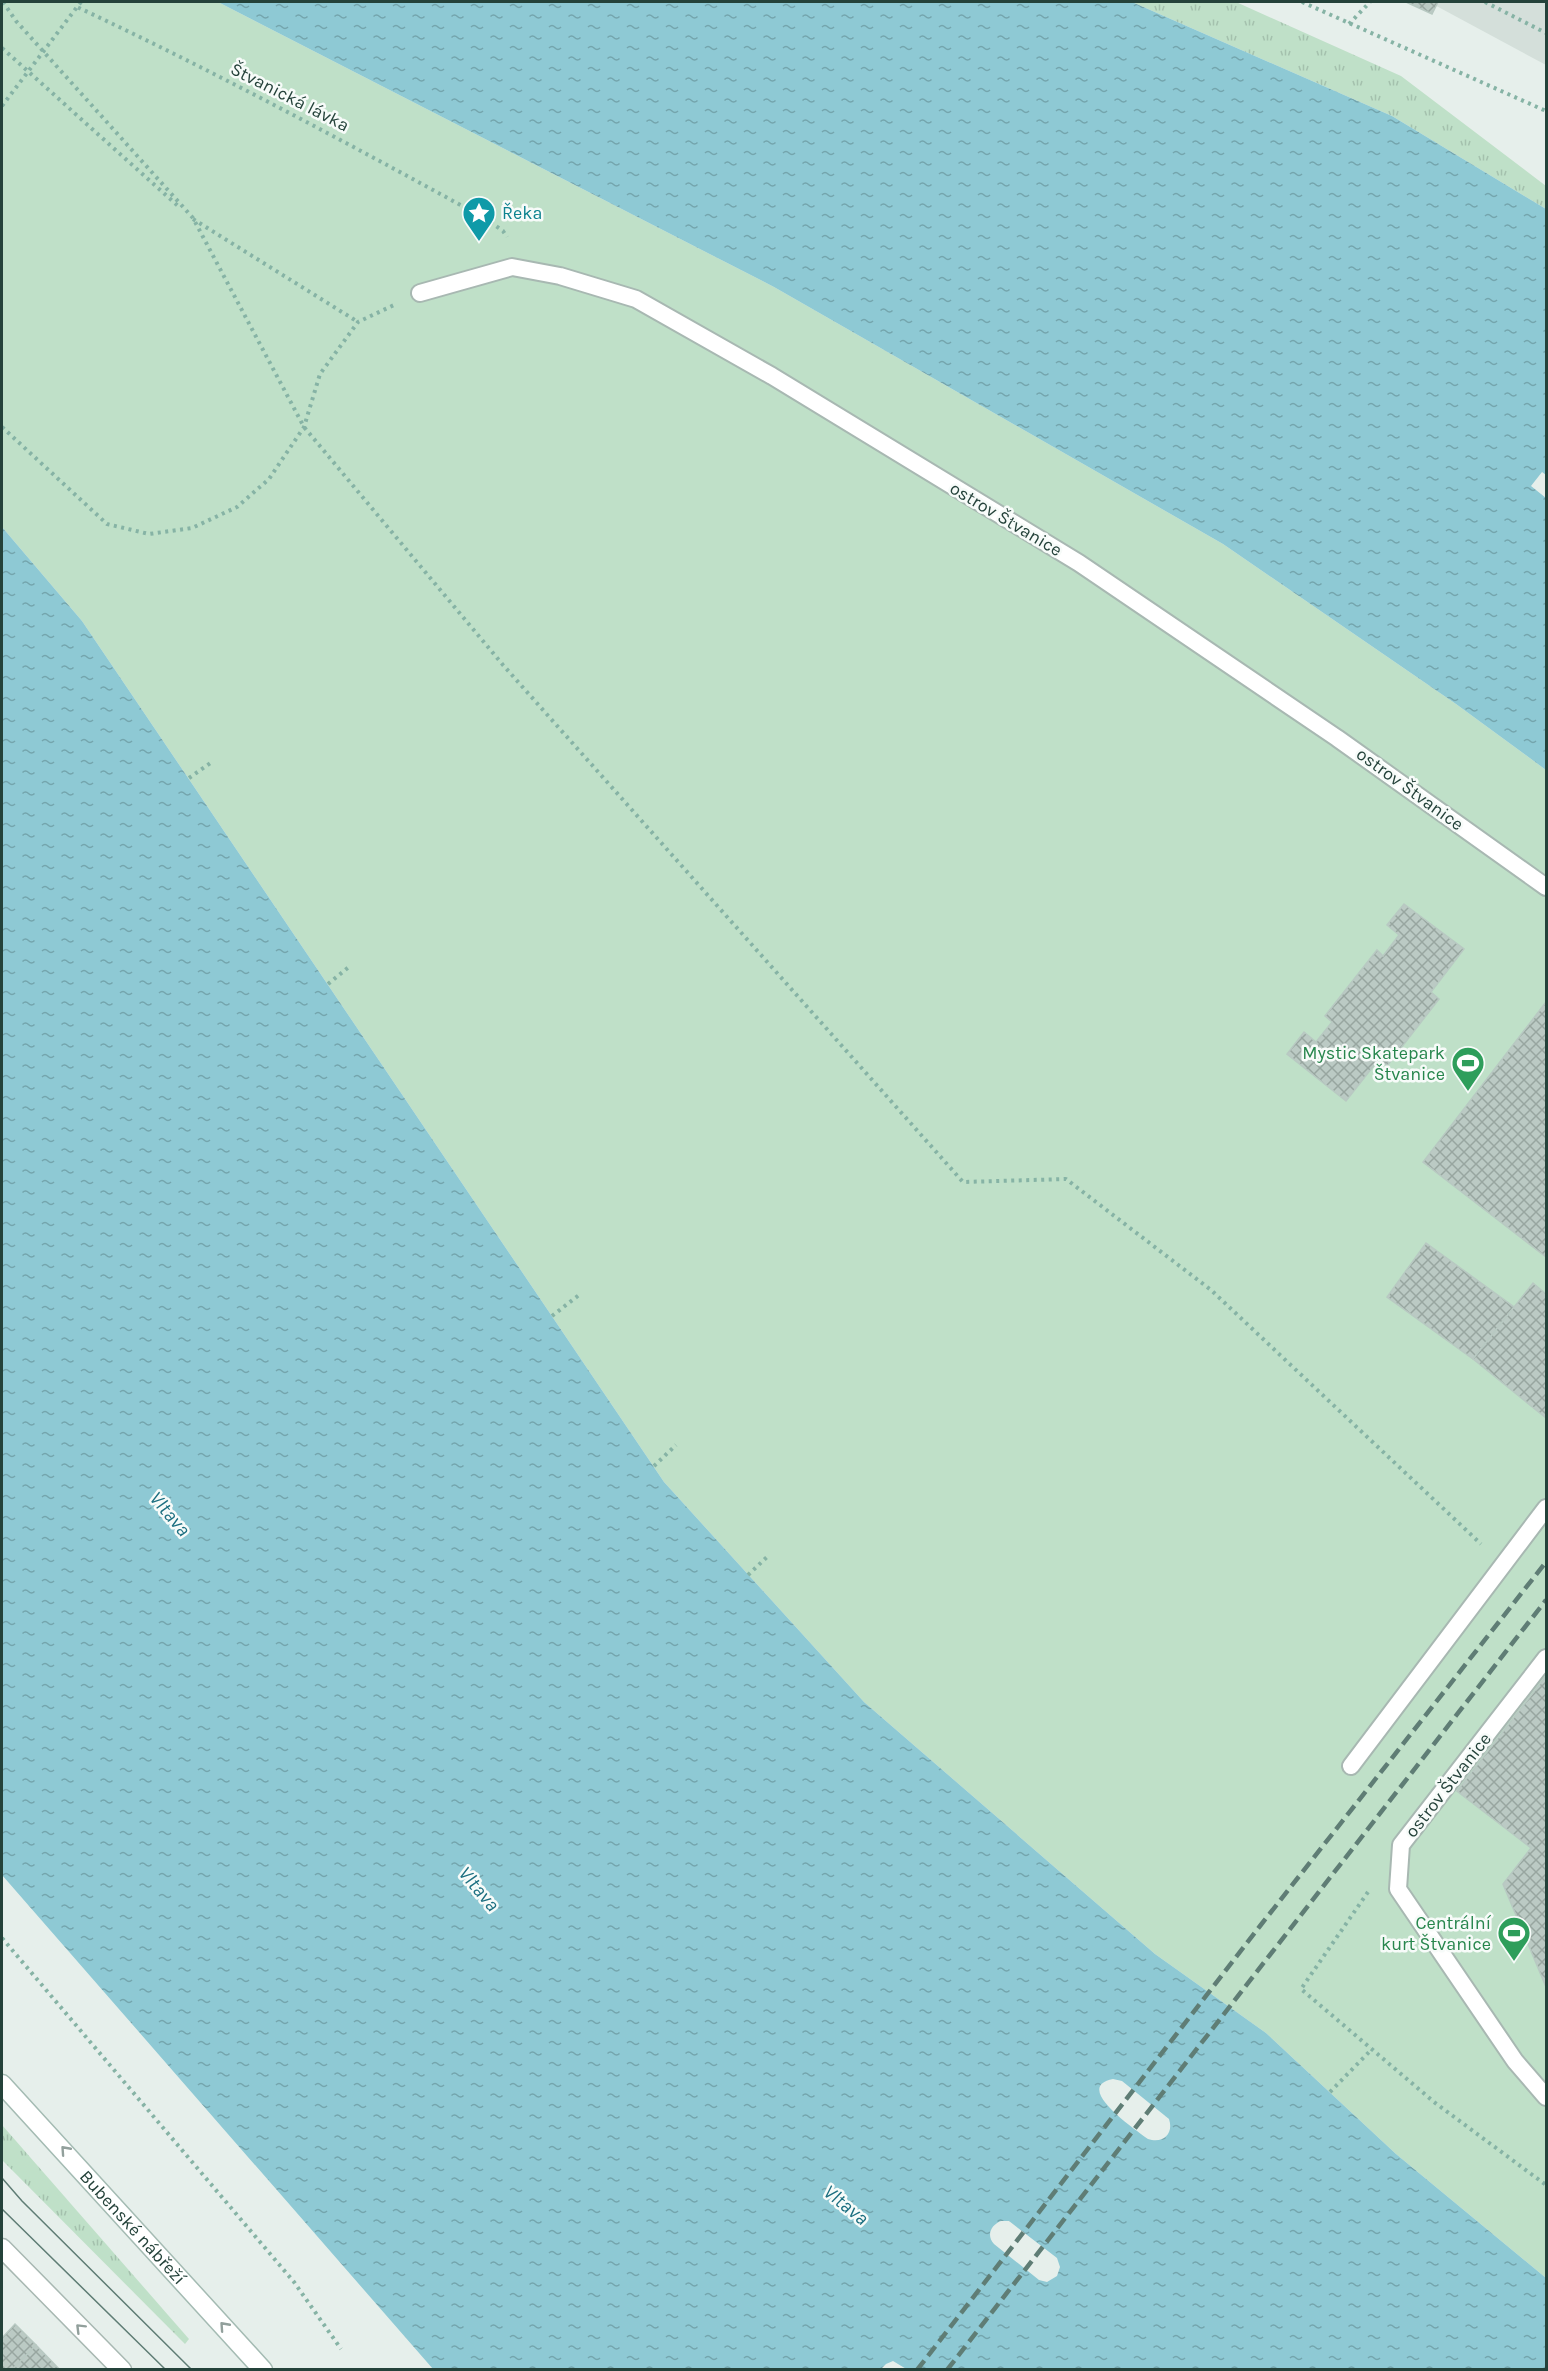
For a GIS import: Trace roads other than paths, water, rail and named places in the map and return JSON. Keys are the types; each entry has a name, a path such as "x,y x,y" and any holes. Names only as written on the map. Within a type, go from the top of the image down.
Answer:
{"main road":[{"name":"Bubenské nábřeží","path":"2,2084 263,2370"},
{"path":"2,2248 122,2370"}],"lane":[{"name":"ostrov Štvanice","path":"420,293 512,267 560,276 636,299 772,376 1079,563 1337,738 1546,888"},
{"path":"1351,1766 1546,1508"},
{"name":"ostrov Štvanice","path":"1546,1658 1401,1845 1398,1888 1515,2061 1546,2097"}],"water":[{"path":"218,2 1132,2 1392,116 1546,209 1546,475 1542,472 1531,486 1546,498 1546,770 1456,704 1223,544 774,287"},
{"name":"Vltava","path":"2,527 82,621 664,1482 864,1702 1155,1954 1266,2033 1396,2154 1546,2278 1546,2369 908,2370 893,2361 880,2370 433,2369 2,1875","holes":["1113,2079 1122,2081 1169,2119 1169,2133 1163,2139 1148,2139 1111,2109 1099,2091 1102,2084","1001,2221 1009,2221 1057,2258 1060,2267 1057,2276 1047,2282 1039,2280 994,2244 990,2234 995,2225"]}],"tram line":[{"path":"2,2178 22,2201 192,2370"},
{"path":"2,2209 166,2370"}],"railway":[{"path":"917,2370 1260,1926 1546,1562"},
{"path":"947,2370 1546,1600"}],"place":[{"name":"Řeka","path":"479,242"},
{"name":"Mystic Skatepark Štvanice","path":"1468,1092"},
{"name":"Centrální kurt Štvanice","path":"1514,1962"}]}
